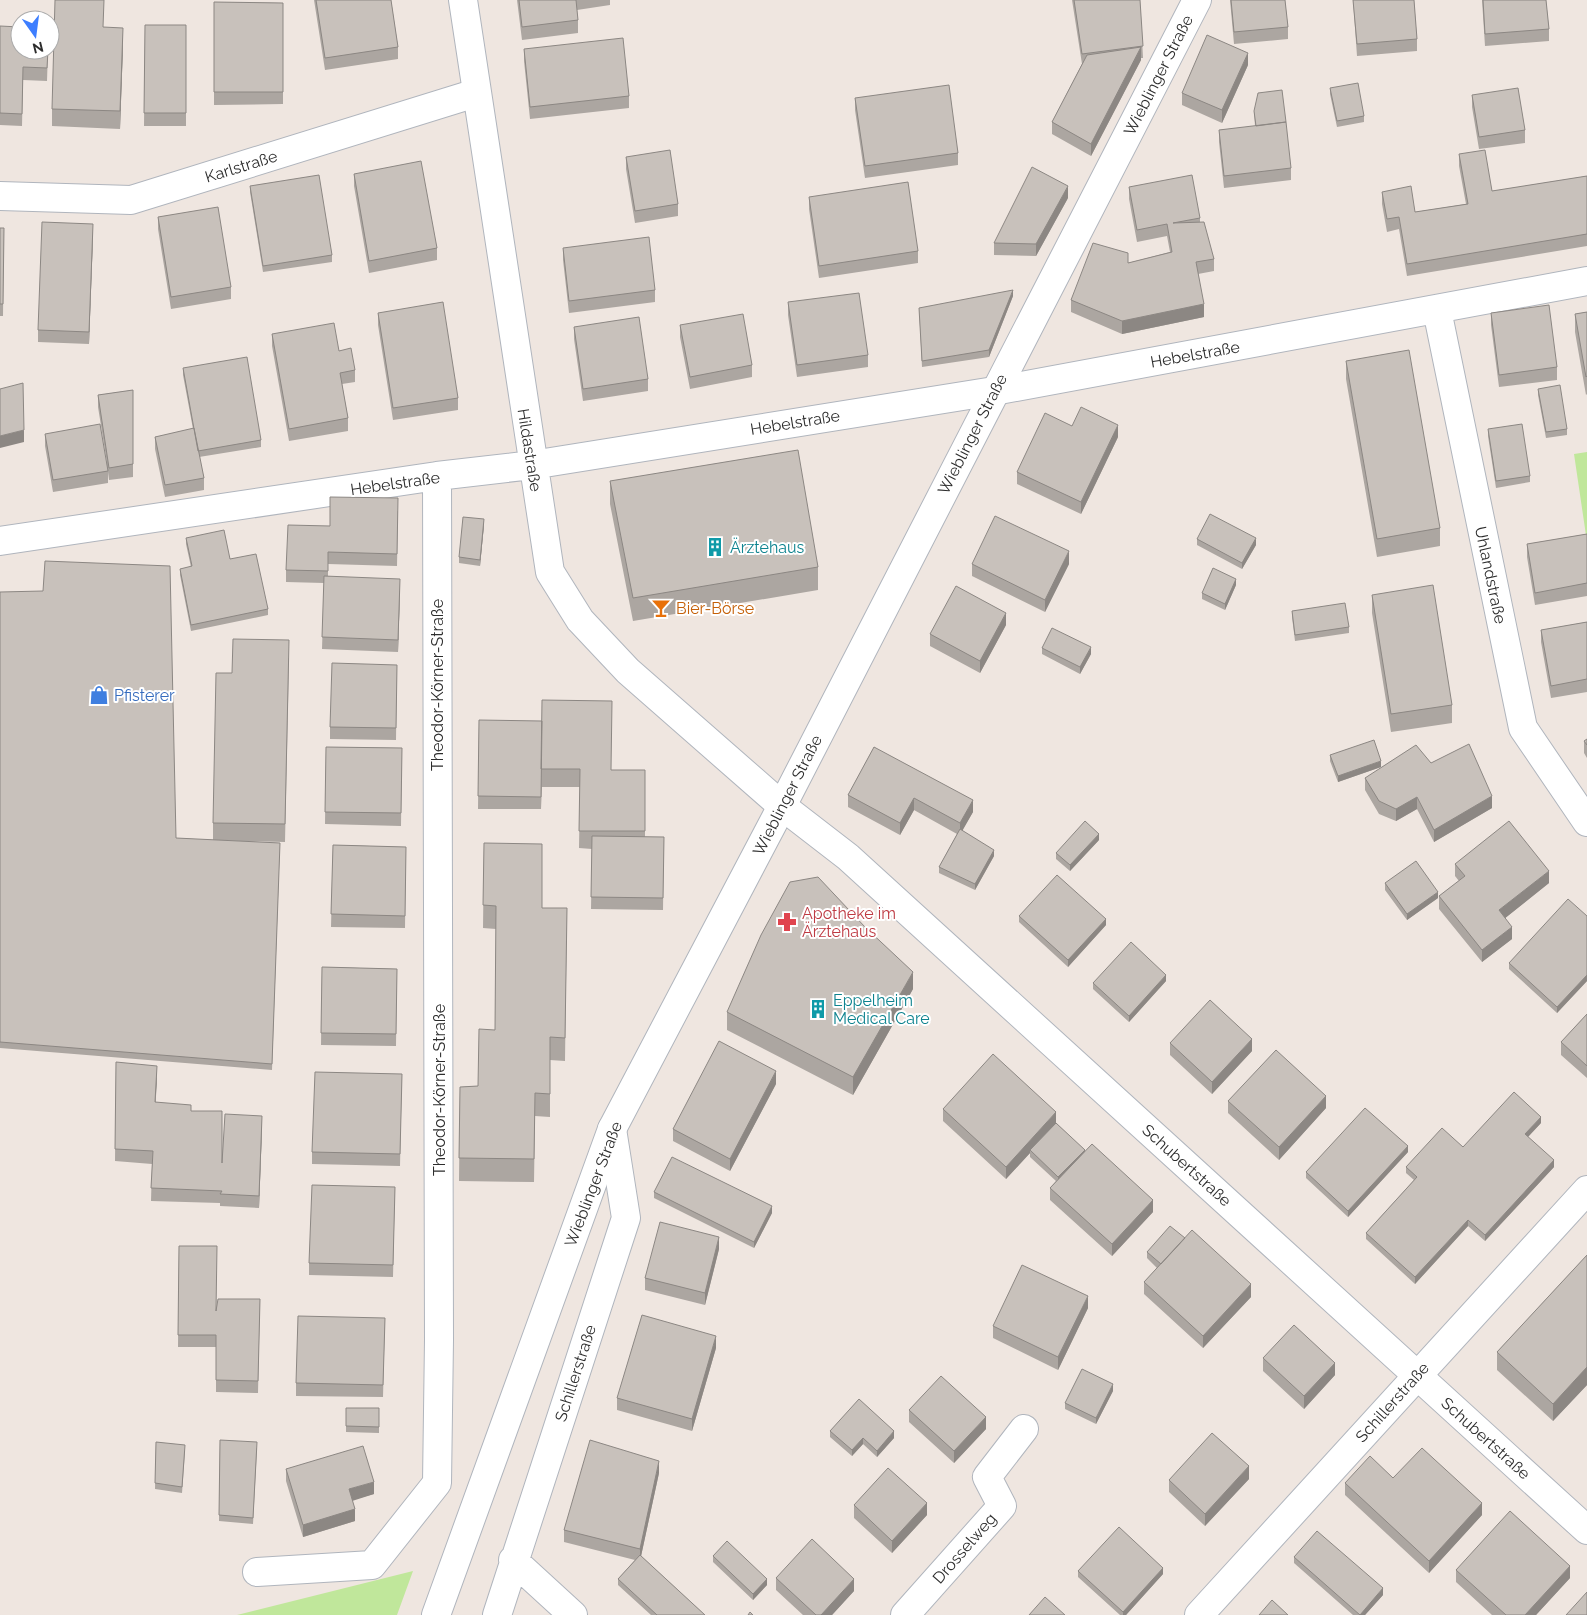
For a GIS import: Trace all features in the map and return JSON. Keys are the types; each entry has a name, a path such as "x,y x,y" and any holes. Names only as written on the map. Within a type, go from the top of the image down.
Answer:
{"street":[{"name":"Hildastraße","path":"463,0 532,465 550,572 580,620 628,672 782,806"},
{"name":"Wieblinger Straße","path":"436,1615 612,1129 782,806 1196,0"},
{"name":"Karlstraße","path":"0,196 131,200 476,93"},
{"name":"Hebelstraße","path":"0,541 437,476 532,465 994,390 1587,281"},
{"name":"Uhlandstraße","path":"1437,310 1523,728 1587,822"},
{"name":"Theodor-Körner-Straße","path":"256,1572 372,1565 437,1483 440,1340 437,476"},
{"name":"Schubertstraße","path":"782,806 848,857 1587,1530"},
{"name":"Schillerstraße","path":"496,1615 626,1218 612,1129"},
{"name":"Schillerstraße","path":"1199,1615 1587,1190"},
{"name":"Drosselweg","path":"905,1615 1002,1506 987,1477 1024,1429"},
{"path":"513,1560 573,1615"}],"green space":[{"path":"1587,452 1587,542 1574,454"},
{"path":"413,1571 397,1615 237,1615"}],"building":[{"path":"55,0 104,0 103,27 123,28 120,111 52,109 53,60 60,60 60,10 55,10"},
{"path":"316,0 391,0 398,47 325,58"},
{"path":"519,0 576,0 578,20 522,27"},
{"path":"1074,0 1140,0 1143,46 1082,54"},
{"path":"1231,0 1285,0 1288,27 1234,32"},
{"path":"1353,0 1414,0 1417,39 1357,44"},
{"path":"1483,0 1546,0 1549,29 1485,34"},
{"path":"214,2 283,3 283,92 214,92"},
{"path":"145,25 186,25 186,113 144,113"},
{"path":"0,26 10,26 10,60 47,60 47,68 23,67 22,114 0,113"},
{"path":"1207,35 1248,53 1222,110 1182,93"},
{"path":"623,38 629,96 530,107 524,49"},
{"path":"1141,47 1091,144 1052,122 1087,55"},
{"path":"1358,83 1364,116 1337,121 1330,88"},
{"path":"949,85 958,153 865,166 855,98"},
{"path":"1518,88 1525,130 1479,137 1472,95"},
{"path":"1282,90 1286,122 1256,126 1254,111 1258,93"},
{"path":"1286,122 1291,168 1224,176 1219,130"},
{"path":"670,150 678,204 635,211 626,157"},
{"path":"1485,150 1492,191 1587,176 1587,234 1407,264 1399,217 1387,219 1382,192 1411,186 1415,212 1468,204 1459,154"},
{"path":"421,161 437,248 369,261 354,174"},
{"path":"1032,167 1068,186 1036,244 994,243"},
{"path":"319,175 332,255 263,266 250,186"},
{"path":"1192,175 1200,218 1173,223 1204,222 1214,259 1196,262 1204,304 1122,321 1071,300 1093,243 1128,253 1128,263 1172,252 1167,224 1137,230 1129,187"},
{"path":"908,182 918,251 819,266 809,197"},
{"path":"218,207 231,287 171,297 158,217"},
{"path":"42,222 93,224 89,332 38,330"},
{"path":"0,228 4,228 3,304 0,304"},
{"path":"649,237 655,290 569,301 563,248"},
{"path":"1013,290 989,350 922,361 919,308"},
{"path":"859,293 868,355 797,365 788,302"},
{"path":"443,302 458,398 393,408 378,313"},
{"path":"1549,305 1557,367 1499,375 1491,313"},
{"path":"1587,312 1587,376 1586,377 1575,314"},
{"path":"743,314 752,365 690,377 680,325"},
{"path":"639,317 648,379 583,389 574,327"},
{"path":"334,323 339,351 351,348 355,370 340,373 348,418 289,429 272,334"},
{"path":"1409,350 1440,528 1377,539 1346,361"},
{"path":"247,357 261,440 198,451 183,368"},
{"path":"23,383 24,430 0,436 0,389"},
{"path":"1560,385 1567,429 1546,432 1538,389"},
{"path":"133,390 133,464 109,468 98,395"},
{"path":"1081,407 1118,425 1081,502 1017,472 1045,413 1072,426"},
{"path":"100,424 108,471 53,480 45,434"},
{"path":"1522,424 1530,476 1496,481 1488,429"},
{"path":"194,428 204,478 165,485 155,437"},
{"name":"Ärztehaus","path":"798,450 818,567 633,598 610,481"},
{"path":"330,497 398,498 397,554 328,552 328,571 286,570 288,525 330,526"},
{"path":"1210,514 1256,538 1242,563 1197,539"},
{"path":"995,516 1069,551 1045,600 972,564"},
{"path":"463,517 484,519 480,560 459,557"},
{"path":"224,530 230,559 256,554 268,609 191,625 180,569 192,566 186,538"},
{"path":"1587,534 1587,583 1535,593 1527,544"},
{"path":"45,561 170,566 176,838 280,843 272,1064 0,1042 0,592 43,591"},
{"path":"1213,568 1236,579 1225,604 1202,593"},
{"path":"324,576 400,579 398,640 322,637"},
{"path":"1433,585 1452,705 1391,714 1372,595"},
{"path":"956,586 1006,613 980,661 930,634"},
{"path":"1345,603 1349,627 1295,635 1292,611"},
{"path":"1587,622 1587,679 1551,686 1541,630"},
{"path":"1052,628 1091,647 1080,667 1042,648"},
{"path":"233,639 289,640 285,824 213,823 216,673 232,673"},
{"path":"332,663 397,665 396,728 330,727"},
{"path":"542,700 612,701 611,770 645,770 645,831 579,831 580,769 541,769"},
{"path":"479,720 542,721 541,797 478,796"},
{"path":"1374,740 1381,761 1338,776 1330,755"},
{"path":"1469,744 1492,796 1434,830 1417,797 1396,809 1379,801 1365,778 1416,745 1431,763"},
{"path":"326,747 402,748 401,813 325,812"},
{"path":"874,747 973,800 960,823 914,798 900,823 848,795"},
{"path":"1085,821 1099,834 1070,865 1056,853"},
{"path":"1509,821 1549,871 1499,910 1512,927 1482,950 1439,896 1465,876 1455,864"},
{"path":"960,829 994,850 975,884 939,867"},
{"path":"592,836 664,837 663,898 591,897"},
{"path":"484,843 542,844 542,908 567,908 565,1038 550,1037 550,1094 535,1093 534,1159 459,1158 460,1087 478,1086 479,1029 495,1030 496,906 483,905"},
{"path":"333,845 406,847 405,916 331,914"},
{"path":"1416,861 1438,892 1407,914 1385,883"},
{"path":"1057,875 1106,919 1068,960 1019,916"},
{"name":"Eppelheim Medical Care","path":"818,877 865,927 913,972 853,1077 727,1012 761,935 790,882"},
{"path":"1568,899 1587,916 1587,975 1557,1007 1509,963"},
{"path":"1131,942 1166,975 1129,1016 1093,983"},
{"path":"322,967 397,969 396,1034 321,1033"},
{"path":"1210,1000 1252,1039 1212,1082 1170,1043"},
{"path":"1587,1014 1587,1066 1561,1042"},
{"path":"719,1041 776,1071 730,1159 673,1129"},
{"path":"1276,1050 1326,1096 1279,1147 1228,1101"},
{"path":"993,1054 1056,1112 1006,1167 943,1109"},
{"path":"116,1062 157,1066 155,1102 191,1105 191,1111 222,1111 222,1163 225,1114 262,1116 259,1196 220,1194 222,1191 151,1188 153,1151 115,1149"},
{"path":"315,1072 402,1074 400,1154 312,1152"},
{"path":"1514,1092 1541,1117 1525,1134 1554,1160 1485,1235 1468,1220 1415,1277 1366,1233 1417,1177 1406,1167 1442,1128 1463,1147"},
{"path":"1365,1108 1408,1146 1348,1211 1306,1172"},
{"path":"1056,1123 1085,1150 1058,1177 1030,1150"},
{"path":"1092,1144 1153,1200 1112,1244 1050,1188"},
{"path":"672,1157 772,1206 754,1242 654,1192"},
{"path":"312,1185 395,1187 393,1265 309,1263"},
{"path":"660,1222 719,1237 705,1293 645,1278"},
{"path":"1170,1226 1185,1238 1161,1264 1147,1252"},
{"path":"1192,1230 1251,1284 1203,1336 1144,1282"},
{"path":"179,1246 217,1246 216,1311 218,1299 260,1299 258,1381 216,1380 216,1335 178,1335"},
{"path":"1587,1255 1587,1367 1553,1404 1497,1352"},
{"path":"1022,1265 1088,1296 1058,1357 993,1326"},
{"path":"642,1315 716,1336 692,1419 617,1398"},
{"path":"298,1316 385,1318 383,1385 296,1383"},
{"path":"1294,1325 1335,1363 1304,1396 1263,1358"},
{"path":"1082,1369 1113,1384 1096,1418 1065,1403"},
{"path":"941,1376 986,1417 954,1451 909,1410"},
{"path":"859,1399 894,1431 877,1451 863,1438 852,1450 830,1431"},
{"path":"346,1408 379,1408 379,1427 346,1426"},
{"path":"1212,1433 1249,1466 1205,1514 1169,1480"},
{"path":"220,1440 257,1442 253,1518 219,1515"},
{"path":"590,1440 659,1461 640,1549 564,1530"},
{"path":"156,1442 185,1445 182,1487 155,1483"},
{"path":"363,1446 374,1482 349,1489 355,1509 303,1525 286,1469"},
{"path":"1422,1448 1482,1503 1429,1561 1345,1483 1370,1456 1393,1478"},
{"path":"888,1468 927,1503 892,1541 854,1505"},
{"path":"1510,1511 1570,1566 1525,1615 1506,1615 1456,1570"},
{"path":"1119,1527 1163,1568 1123,1612 1078,1571"},
{"path":"1317,1531 1383,1588 1360,1615 1294,1557"},
{"path":"812,1539 854,1579 821,1615 816,1615 776,1578"},
{"path":"727,1541 767,1579 753,1594 713,1556"},
{"path":"640,1555 705,1615 657,1615 618,1579"},
{"path":"1587,1592 1587,1615 1566,1615"},
{"path":"1045,1597 1065,1615 1029,1615"},
{"path":"1272,1600 1288,1615 1259,1615"}],"place":[{"name":"Ärztehaus","path":"715,547"},
{"name":"Bier-Börse","path":"661,608"},
{"name":"Pfisterer","path":"99,695"},
{"name":"Apotheke im Ärztehaus","path":"787,922"},
{"name":"Eppelheim Medical Care","path":"818,1009"}]}
